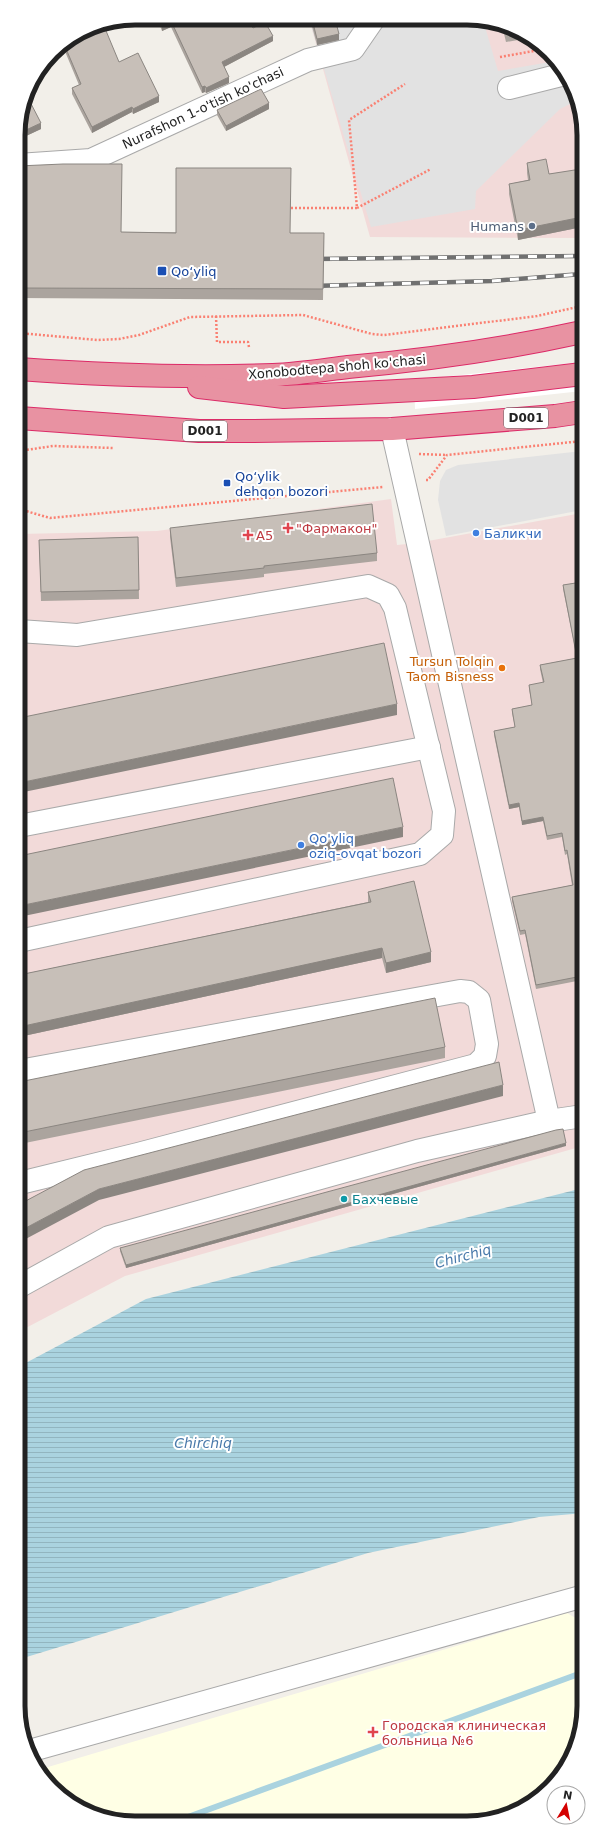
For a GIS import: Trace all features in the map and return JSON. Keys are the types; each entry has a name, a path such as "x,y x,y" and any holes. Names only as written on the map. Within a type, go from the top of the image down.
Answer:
{"highway":[{"name":"Xonobodtepa shoh ko'chasi","path":"25,369 158,376 274,375 459,355 577,333"},
{"path":"78,373 284,397 473,387 577,375"},
{"name":"D001","path":"25,418 199,431 392,429 555,416 577,413"}],"street":[{"name":"Nurafshon 1-o'tish ko'chasi","path":"25,165 90,160 308,60 353,49 370,25"},
{"path":"510,88 559,76"},
{"path":"392,429 401,475 549,1121"},
{"path":"25,631 77,635 368,586 388,595 395,608 444,811 442,835 420,854 25,940"},
{"path":"25,825 429,747"},
{"path":"25,1070 460,991 469,992 479,1000 487,1044 485,1056 476,1065 138,1154 25,1182"},
{"path":"25,1283 109,1237 417,1151 549,1121 577,1117"},
{"path":"34,1750 577,1598"}],"path":[{"path":"500,57 537,50"},
{"path":"357,208 349,120 405,84"},
{"path":"283,208 357,208 431,169"},
{"path":"25,334 97,340 119,340 139,335 190,317 303,315 372,334 384,335 537,316 577,307"},
{"path":"216,316 217,342 248,342 249,348"},
{"path":"25,511 50,518 401,475 428,480 447,455 577,442"}],"shaded area":[{"path":"311,25 481,26 515,36 545,57 566,87 575,114 577,128 577,238 370,237"},
{"path":"311,25 467,25 485,27 498,71 549,62 566,87 572,103 560,109 476,191 475,209 371,227"},
{"path":"577,452 577,511 446,536 438,500 440,481 446,470 458,465"},
{"name":"Qo'yliq oziq-ovqat bozori","path":"391,499 397,545 417,543 577,514 577,1148 125,1276 25,1328 25,534 157,531"},
{"name":"Городская клиническая больница №6","path":"567,1613 577,1619 577,1713 569,1748 550,1778 539,1789 515,1805 502,1810 488,1814 467,1816 121,1815 100,1810 80,1801 57,1784 45,1768"}],"water":[{"name":"Chirchiq","path":"577,1190 577,1514 539,1517 368,1553 25,1657 25,1363 146,1299"}],"pier":[{"path":"577,363 577,392 415,409 414,380"}],"building":[{"path":"173,25 251,25 253,28 259,25 267,25 273,36 222,62 229,77 206,88 205,86 202,87"},
{"path":"314,25 337,25 339,34 317,39"},
{"path":"105,29 119,62 138,53 159,96 133,109 132,107 92,127 72,88 81,84 66,49 87,36"},
{"path":"261,89 269,103 226,126 217,110"},
{"path":"30,102 41,123 26,130 26,121"},
{"path":"546,159 549,174 577,170 577,218 518,230 509,184 530,180 527,163"},
{"path":"122,164 121,232 176,233 176,168 291,168 290,233 324,233 323,289 25,288 25,166"},
{"path":"372,504 377,553 176,578 170,528"},
{"path":"138,537 139,590 41,592 39,540"},
{"path":"577,583 577,658 563,585"},
{"path":"384,643 397,704 25,782 25,717"},
{"path":"577,658 577,977 536,985 525,930 520,931 512,897 573,885 567,850 565,851 562,833 547,836 543,817 522,821 519,803 509,805 494,731 515,727 512,709 532,705 529,685 544,682 540,665"},
{"path":"393,778 403,827 25,905 25,855"},
{"path":"414,881 431,952 386,963 382,948 25,1026 25,974 371,902 368,892"},
{"path":"435,998 445,1047 25,1132 25,1081"},
{"path":"499,1062 503,1085 99,1189 25,1228 25,1201 84,1170"},
{"name":"Бахчевые","path":"563,1129 566,1143 126,1265 120,1248 556,1130"}],"waterway":[{"path":"191,1816 577,1675"}],"railway":[{"path":"312,259 577,256"},
{"path":"312,286 492,281 577,274"}],"place":[{"name":"Humans","path":"532,226"},
{"name":"Qo‘yliq","path":"162,271"},
{"name":"Qo‘ylik dehqon bozori","path":"227,483"},
{"name":"\"Фармакон\"","path":"288,528"},
{"name":"Баликчи","path":"476,533"},
{"name":"А5","path":"248,535"},
{"name":"Tursun Tolqin Taom Bisness","path":"502,668"},
{"name":"Qo'yliq oziq-ovqat bozori","path":"301,845"},
{"name":"Бахчевые","path":"344,1199"},
{"name":"Городская клиническая больница №6","path":"373,1732"}]}
